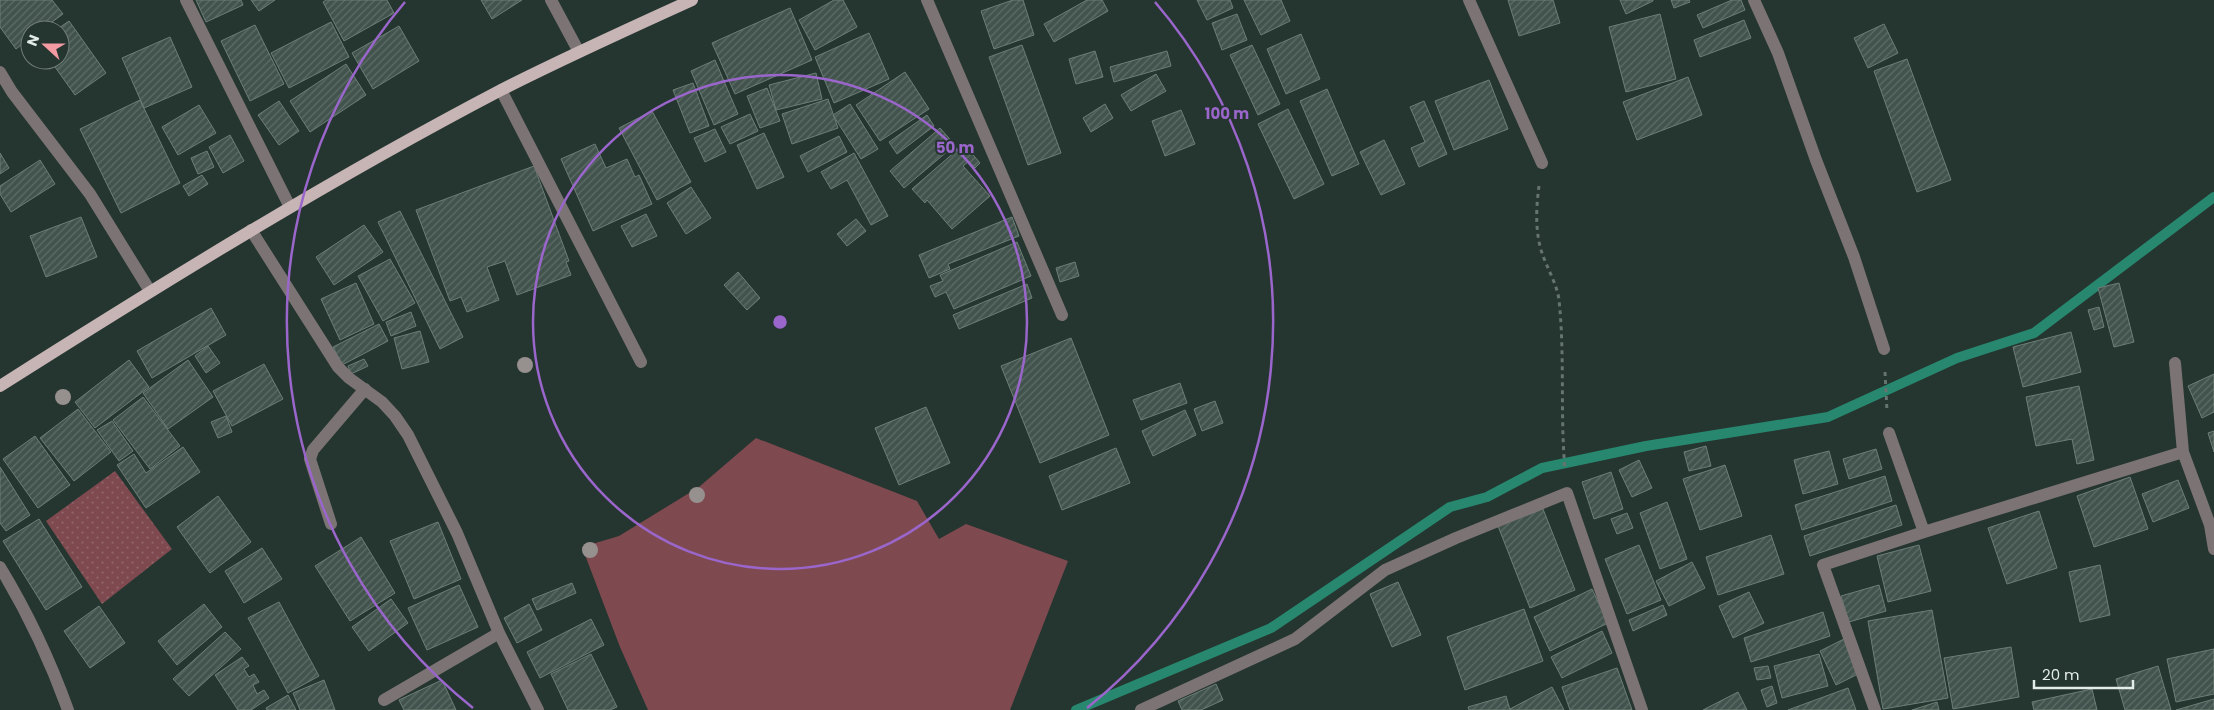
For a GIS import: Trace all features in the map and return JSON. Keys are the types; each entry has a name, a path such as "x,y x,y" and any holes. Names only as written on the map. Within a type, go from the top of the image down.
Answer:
{"main road":[{"path":"0,386 150,291 290,207 501,90 692,0"}],"street":[{"path":"186,0 290,207"},
{"path":"551,0 579,52"},
{"path":"927,0 1062,315"},
{"path":"1469,0 1542,163"},
{"path":"1754,0 1778,53 1816,160 1854,257 1884,349"},
{"path":"0,72 12,92 90,194 150,291"},
{"path":"501,90 641,362"},
{"path":"251,230 338,367 349,378 382,402 395,416 408,435 456,533 499,633 538,710"},
{"path":"2175,363 2183,452 2210,525 2214,549"},
{"path":"331,524 310,459 313,450 365,389"},
{"path":"1888,433 1924,532"},
{"path":"1875,710 1824,565 2183,452"},
{"path":"1141,710 1295,639 1385,570 1456,538 1567,494 1642,710"},
{"path":"0,568 23,605 55,675 68,710"},
{"path":"384,700 499,633"}],"path":[{"path":"1542,163 1537,225 1542,252 1559,297 1563,360 1562,431 1566,479"},
{"path":"1884,364 1888,413"}],"shaded area":[{"path":"756,438 917,501 939,539 966,524 1068,561 1010,710 648,710 620,647 582,547 619,536 699,487"},
{"path":"115,471 172,549 102,604 46,521"}],"building":[{"path":"0,0 52,0 63,14 55,20 20,20 20,46 16,49 0,27"},
{"path":"196,0 241,0 243,5 206,22"},
{"path":"251,0 275,0 259,11"},
{"path":"326,0 387,0 394,13 344,41 323,2"},
{"path":"481,0 522,0 492,19"},
{"path":"834,0 843,0 857,27 815,50 799,20"},
{"path":"1013,0 1023,0 1034,35 994,49 981,11"},
{"path":"1087,0 1102,0 1108,11 1054,42 1044,24"},
{"path":"1197,0 1230,0 1233,8 1207,20"},
{"path":"1244,0 1281,0 1290,21 1261,35"},
{"path":"1508,0 1553,0 1560,23 1519,36"},
{"path":"1620,0 1653,0 1653,1 1626,14"},
{"path":"1671,0 1689,0 1690,2 1674,8"},
{"path":"1732,0 1741,0 1745,10 1703,28 1697,15"},
{"path":"790,8 812,60 735,94 712,43"},
{"path":"1237,14 1247,40 1222,50 1212,23"},
{"path":"1660,14 1676,79 1626,92 1609,27"},
{"path":"1744,20 1751,38 1700,57 1694,40"},
{"path":"70,22 106,73 75,95 57,70 70,70"},
{"path":"331,22 349,57 289,88 271,53"},
{"path":"1884,24 1898,53 1868,68 1854,38"},
{"path":"255,25 284,84 250,101 221,41"},
{"path":"399,26 419,61 373,89 352,53"},
{"path":"869,33 889,79 834,103 815,57"},
{"path":"1301,34 1320,79 1286,94 1267,49"},
{"path":"170,37 192,87 144,108 122,58"},
{"path":"1022,45 1061,153 1028,165 989,57"},
{"path":"1252,45 1280,104 1258,115 1230,55"},
{"path":"1095,51 1103,77 1076,84 1069,59"},
{"path":"1167,51 1171,66 1114,82 1110,67"},
{"path":"1907,59 1951,180 1917,192 1874,71"},
{"path":"715,60 738,114 714,125 691,71"},
{"path":"346,64 366,95 310,132 290,101"},
{"path":"905,72 929,109 880,141 856,105"},
{"path":"816,73 822,99 776,110 769,85"},
{"path":"1156,74 1166,91 1131,111 1121,95"},
{"path":"1688,77 1702,115 1637,140 1623,102"},
{"path":"1489,80 1508,129 1454,150 1435,101"},
{"path":"693,83 709,126 690,133 673,90"},
{"path":"767,88 780,121 760,128 747,96"},
{"path":"1327,89 1359,164 1332,176 1300,101"},
{"path":"828,99 838,128 792,144 782,114"},
{"path":"140,100 180,183 121,213 80,129"},
{"path":"279,101 299,131 279,145 258,115"},
{"path":"1424,101 1447,154 1419,167 1411,148 1425,142 1410,107"},
{"path":"850,104 878,149 861,159 833,115"},
{"path":"1105,104 1113,118 1091,132 1083,118"},
{"path":"199,105 216,133 178,155 162,127"},
{"path":"1288,109 1324,184 1294,199 1258,124"},
{"path":"1181,110 1195,144 1165,156 1152,121"},
{"path":"652,111 691,182 657,200 619,128"},
{"path":"750,114 758,131 730,144 721,127"},
{"path":"927,115 934,126 897,154 889,142"},
{"path":"940,128 955,145 904,188 890,171"},
{"path":"715,129 726,152 705,162 694,138"},
{"path":"764,133 784,177 757,189 737,145"},
{"path":"230,135 244,161 223,173 209,147"},
{"path":"839,136 847,152 808,172 800,156"},
{"path":"1384,140 1405,184 1381,195 1360,152"},
{"path":"595,144 606,168 627,159 635,177 639,175 652,204 593,231 561,159"},
{"path":"964,144 980,163 975,168 969,161 963,166 990,196 952,229 927,200 925,203 912,189"},
{"path":"207,151 214,167 198,174 191,158"},
{"path":"0,153 9,168 0,174"},
{"path":"854,153 888,216 871,225 847,180 831,189 821,172"},
{"path":"40,160 55,184 11,212 0,194 0,186"},
{"path":"534,166 569,261 566,262 571,275 517,295 505,261 487,267 499,300 467,312 461,297 450,301 416,210"},
{"path":"202,175 208,184 189,196 183,186"},
{"path":"691,187 711,218 686,234 667,203"},
{"path":"400,211 463,337 440,349 378,222"},
{"path":"646,214 657,236 632,247 621,226"},
{"path":"81,217 97,257 46,277 30,236"},
{"path":"1012,217 1019,236 948,264 950,269 929,278 919,255"},
{"path":"856,219 866,231 847,246 837,234"},
{"path":"364,225 383,252 334,285 316,257"},
{"path":"1017,242 1031,276 954,309 946,292 935,297 930,286 943,281 940,275"},
{"path":"390,259 415,303 383,321 358,276"},
{"path":"1075,262 1079,276 1060,282 1056,268"},
{"path":"738,272 760,298 747,310 724,285"},
{"path":"356,283 374,324 340,340 321,299"},
{"path":"2119,283 2134,342 2114,347 2098,288"},
{"path":"1027,284 1032,298 959,329 953,315"},
{"path":"2099,307 2104,327 2094,330 2088,310"},
{"path":"211,308 226,335 152,378 137,351"},
{"path":"411,312 416,326 391,336 386,322"},
{"path":"379,324 388,341 342,365 333,347"},
{"path":"420,331 429,362 402,369 394,338"},
{"path":"2071,332 2081,372 2023,387 2013,347"},
{"path":"1071,338 1109,435 1040,463 1001,366"},
{"path":"208,346 220,363 206,373 195,356"},
{"path":"364,359 368,366 351,374 348,366"},
{"path":"129,360 149,387 95,428 75,402"},
{"path":"188,360 213,397 168,429 143,393"},
{"path":"264,364 283,399 232,426 213,391"},
{"path":"2214,374 2214,412 2202,418 2188,386"},
{"path":"1180,383 1187,403 1141,420 1133,400"},
{"path":"2079,386 2094,460 2077,464 2072,439 2036,446 2026,397"},
{"path":"143,397 180,446 150,469 113,420"},
{"path":"1215,401 1223,423 1202,431 1194,409"},
{"path":"926,407 950,463 899,485 875,428"},
{"path":"78,409 111,452 74,481 40,438"},
{"path":"1185,410 1196,435 1153,456 1142,431"},
{"path":"226,416 232,432 218,438 211,422"},
{"path":"112,421 133,451 119,461 97,430"},
{"path":"2214,431 2214,452 2208,433"},
{"path":"35,436 70,485 38,508 3,459"},
{"path":"1706,446 1711,466 1689,471 1684,452"},
{"path":"183,447 200,472 146,508 117,465 134,454 146,473"},
{"path":"1116,448 1130,483 1062,510 1049,476"},
{"path":"1876,449 1882,469 1849,479 1843,459"},
{"path":"1829,451 1838,484 1803,494 1794,460"},
{"path":"1639,460 1652,488 1632,497 1619,470"},
{"path":"1725,465 1742,516 1700,530 1683,479"},
{"path":"0,467 30,515 6,531 0,523"},
{"path":"1611,472 1623,509 1594,519 1582,482"},
{"path":"1885,476 1892,501 1802,530 1795,505"},
{"path":"2130,477 2148,529 2094,547 2077,496"},
{"path":"2178,480 2189,508 2153,522 2142,494"},
{"path":"218,496 251,542 210,573 177,527"},
{"path":"1667,502 1687,559 1660,569 1640,513"},
{"path":"1896,505 1902,525 1810,556 1804,536"},
{"path":"1543,509 1575,590 1530,608 1498,526"},
{"path":"2039,511 2057,568 2007,584 1988,528"},
{"path":"1627,513 1633,528 1617,534 1611,519"},
{"path":"39,519 82,587 46,610 3,541"},
{"path":"438,522 461,579 414,599 390,541"},
{"path":"1771,535 1784,574 1718,595 1706,557"},
{"path":"361,537 395,593 350,621 315,566"},
{"path":"1639,545 1661,600 1627,614 1605,559"},
{"path":"1919,545 1931,591 1888,602 1877,556"},
{"path":"262,548 282,579 244,603 225,571"},
{"path":"1692,562 1705,588 1669,606 1656,581"},
{"path":"2100,565 2110,615 2080,622 2069,572"},
{"path":"1398,582 1421,635 1392,647 1370,594"},
{"path":"572,583 576,593 537,610 532,599"},
{"path":"459,585 478,627 427,650 408,608"},
{"path":"1879,585 1886,611 1849,622 1841,596"},
{"path":"1592,589 1608,623 1550,651 1534,617"},
{"path":"1749,592 1764,623 1733,638 1719,606"},
{"path":"391,599 408,623 369,651 352,627"},
{"path":"279,602 319,676 288,693 248,618"},
{"path":"204,604 222,627 177,665 158,641"},
{"path":"529,604 542,630 517,643 504,618"},
{"path":"1663,605 1667,615 1633,631 1629,620"},
{"path":"99,606 125,643 90,668 64,631"},
{"path":"1524,609 1543,661 1465,690 1447,637"},
{"path":"1932,610 1948,698 1883,709 1868,621"},
{"path":"1823,612 1830,636 1751,662 1744,638"},
{"path":"591,619 604,645 540,678 527,652"},
{"path":"1602,631 1612,653 1562,678 1551,657"},
{"path":"225,632 241,649 189,696 173,679"},
{"path":"1844,639 1860,673 1836,685 1820,651"},
{"path":"2011,647 2019,697 1953,709 1944,658"},
{"path":"2214,649 2214,694 2176,702 2167,659"},
{"path":"591,654 617,707 610,710 568,710 551,674"},
{"path":"1819,654 1828,686 1782,698 1774,666"},
{"path":"242,657 249,666 244,669 249,677 254,674 259,682 253,685 257,694 264,690 269,698 251,710 238,710 215,675"},
{"path":"1768,666 1771,678 1757,680 1754,668"},
{"path":"2158,666 2171,710 2125,710 2116,679"},
{"path":"1617,668 1632,710 1570,710 1562,687"},
{"path":"324,680 335,710 300,710 293,693"},
{"path":"442,680 456,710 404,710 399,700"},
{"path":"1216,684 1223,700 1201,710 1182,710 1178,701"},
{"path":"1772,686 1777,703 1767,707 1761,690"},
{"path":"1552,687 1564,710 1510,709"},
{"path":"1848,688 1856,710 1788,710"},
{"path":"2092,689 2097,710 2034,710 2032,702"},
{"path":"1738,692 1747,710 1703,710"},
{"path":"288,695 296,710 267,710 266,708"},
{"path":"1506,696 1510,710 1469,710 1468,707"},
{"path":"2214,699 2214,710 2176,710"},
{"path":"1937,702 1939,710 1912,710"}],"waterway":[{"path":"1076,710 1271,628 1450,507 1487,497 1542,468 1646,446 1828,417 1957,358 2034,333 2214,197"}]}
